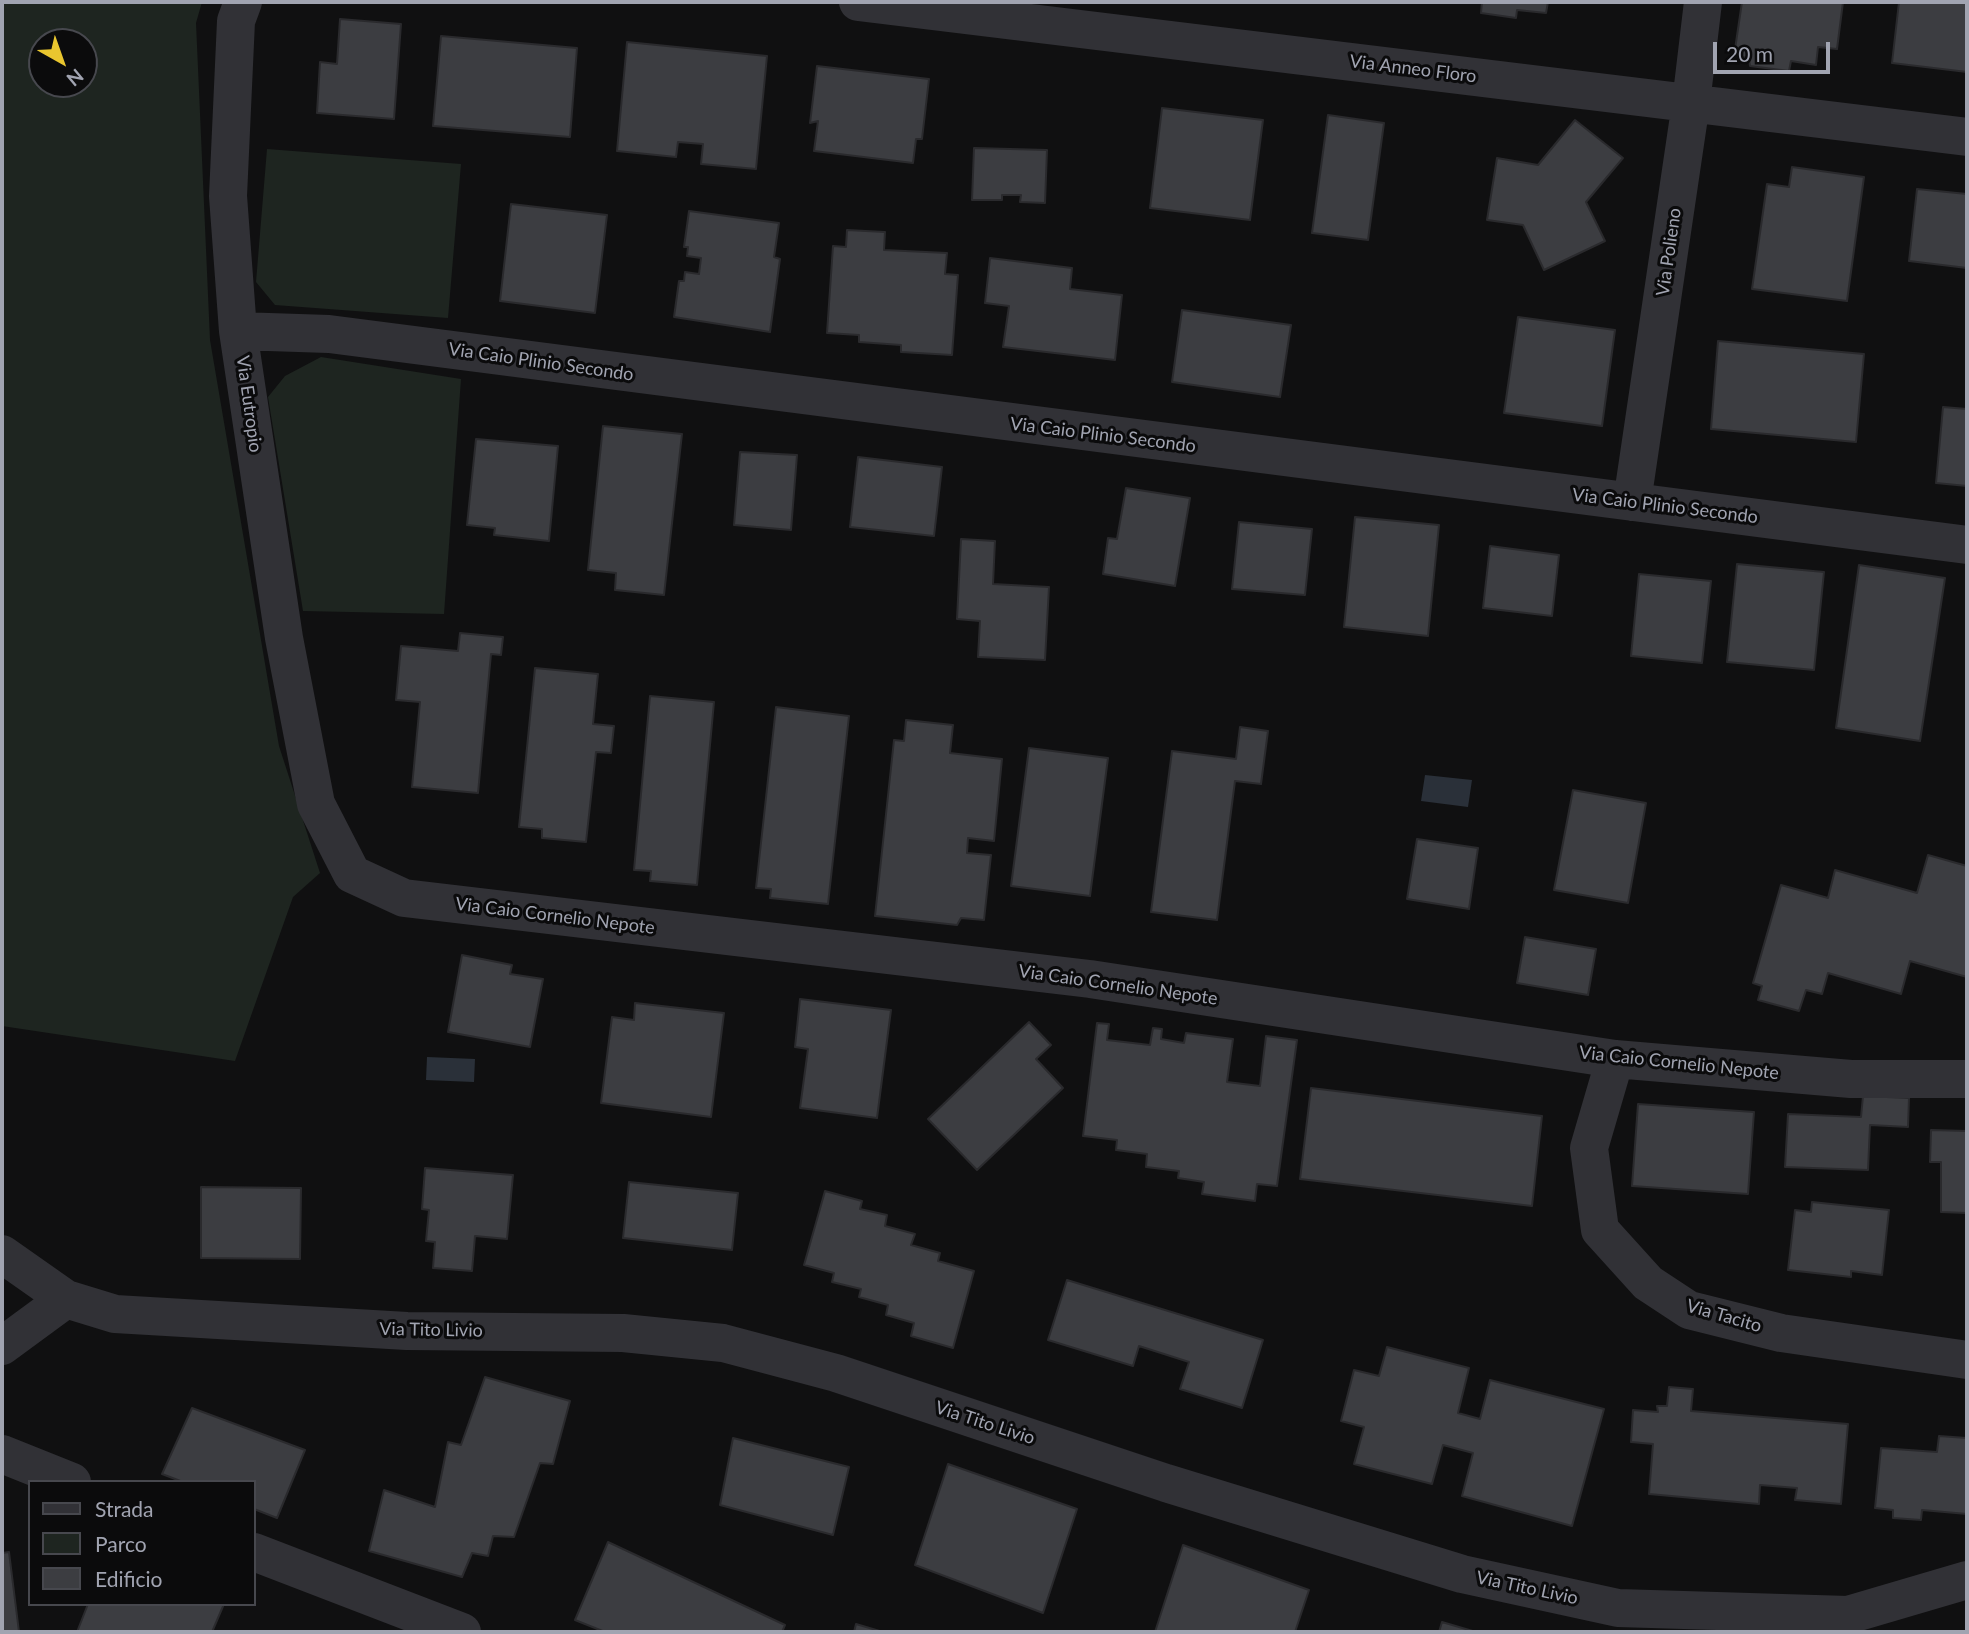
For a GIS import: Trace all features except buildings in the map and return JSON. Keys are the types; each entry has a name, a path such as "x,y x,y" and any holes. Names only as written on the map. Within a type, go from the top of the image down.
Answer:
{"street":[{"name":"Via Eutropio","path":"243,2 236,21 228,196 238,331 284,638 316,804"},
{"name":"Via Anneo Floro","path":"859,2 1967,137"},
{"name":"Via Polieno","path":"1632,502 1691,103 1703,2"},
{"name":"Via Caio Plinio Secondo","path":"238,331 329,334 1967,545"},
{"name":"Via Caio Cornelio Nepote","path":"316,804 352,874 404,898 1090,979 1615,1059 1851,1079 1967,1079"},
{"name":"Via Tacito","path":"1615,1059 1589,1148 1600,1230 1648,1283 1689,1310 1768,1329 1967,1360"},
{"name":"Via Tito Livio","path":"2,1254 66,1299 115,1314 407,1331 624,1333 723,1343 835,1373 1166,1483 1462,1574 1618,1608 1848,1615 1967,1580"},
{"path":"2,1346 66,1299"},
{"path":"2,1454 67,1480"},
{"path":"256,1553 461,1632"}],"green space":[{"path":"2,2 202,2 196,23 210,340 279,746 320,873 293,897 235,1061 2,1026"},
{"path":"267,149 461,164 448,318 275,305 256,282"},
{"path":"321,357 461,379 444,614 303,611 268,397 285,376"}],"shaded area":[{"path":"1425,775 1472,780 1468,807 1421,801"},
{"path":"427,1057 475,1059 474,1082 426,1080"}]}
